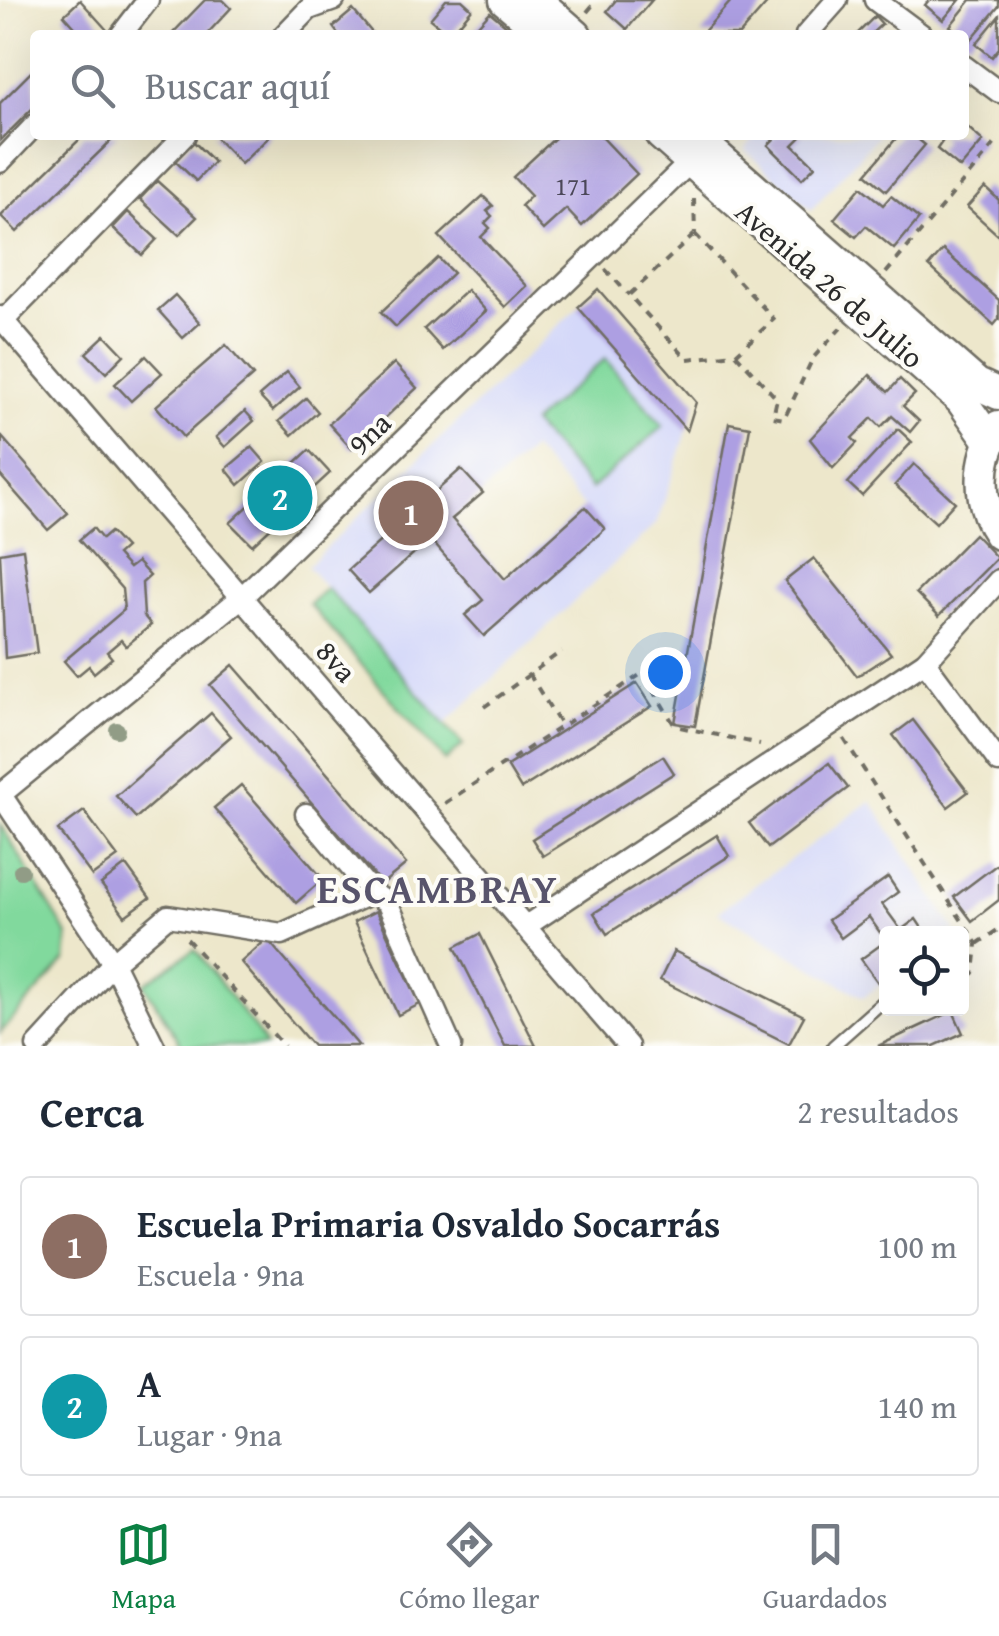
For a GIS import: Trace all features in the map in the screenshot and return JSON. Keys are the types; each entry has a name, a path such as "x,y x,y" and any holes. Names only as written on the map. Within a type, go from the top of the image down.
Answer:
{"main road":[{"path":"505,0 540,30"},
{"path":"536,0 570,30"},
{"name":"Avenida 26 de Julio","path":"703,145 864,300 994,433"},
{"name":"Avenida 26 de Julio","path":"864,300 977,384 999,394"},
{"path":"994,433 982,468 983,497 999,534"}],"street":[{"path":"125,30 148,0"},
{"path":"289,30 309,9 334,0"},
{"path":"810,30 837,0"},
{"path":"875,0 915,30"},
{"path":"969,70 999,92"},
{"path":"0,162 30,130"},
{"path":"2,318 180,140"},
{"name":"9na","path":"0,795 242,597 594,258 703,145"},
{"name":"8va","path":"2,318 628,1046"},
{"path":"526,926 925,662 999,580"},
{"path":"925,662 999,762"},
{"path":"0,795 113,962 154,1046"},
{"path":"306,814 372,893 387,902 451,1046"},
{"path":"37,1046 113,962 168,916 282,934 372,893"}],"lane":[{"path":"833,1046 879,1005"}],"path":[{"path":"736,354 777,399 773,417 784,419 813,358 999,139"},
{"path":"594,258 687,358 736,354 774,320 695,234 629,295"},
{"path":"484,707 562,651"},
{"path":"429,813 642,673 675,726 760,744"},
{"path":"529,674 562,726"},
{"path":"833,722 977,944 974,973 969,977"},
{"path":"168,916 208,966 284,1046"},
{"path":"977,944 999,929"}],"shaded area":[{"path":"754,140 874,140 811,210 745,150"},
{"path":"578,307 687,431 657,523 445,724 307,566","holes":["532,449 584,507 504,578 453,519"]},
{"path":"871,801 952,926 879,926 879,986 863,997 718,912"}],"green space":[{"path":"605,359 663,426 591,489 532,423"},
{"path":"327,588 463,745 445,761 309,604"},
{"path":"0,824 68,935 66,960 0,1033"},
{"path":"195,949 266,1046 182,1046 144,984"}],"building":[{"path":"80,0 107,30 78,30 64,15"},
{"path":"205,0 223,0 231,8 211,30 176,30"},
{"path":"446,0 462,0 472,9 454,30 444,30 430,19"},
{"path":"616,0 652,0 627,29 607,11"},
{"path":"732,0 770,0 743,30 705,30"},
{"path":"929,0 960,0 943,20 925,5"},
{"path":"971,0 999,0 999,6 969,42 969,30 950,26"},
{"path":"353,10 370,30 335,30 333,27"},
{"path":"490,12 509,28 507,30 474,30"},
{"path":"875,16 882,24 875,30 861,30"},
{"path":"999,16 999,48 992,57 976,44"},
{"path":"30,73 30,111 0,141 0,103"},
{"path":"969,128 983,141 960,168 937,149 943,140 969,140"},
{"path":"79,140 112,140 17,232 1,216"},
{"path":"218,140 266,140 241,164"},
{"path":"553,140 605,140 637,174 582,226 566,209 543,230 521,206 531,196 513,177"},
{"path":"773,140 798,140 793,145 815,166 802,179 768,145"},
{"path":"895,140 919,140 925,145 886,191 866,174"},
{"path":"193,141 214,162 196,181 174,160"},
{"path":"157,181 197,217 179,235 140,199"},
{"path":"861,187 883,205 891,196 919,219 894,249 866,226 856,237 834,219"},
{"path":"985,187 999,200 999,236 967,207"},
{"path":"483,196 493,206 487,211 492,216 485,223 490,228 481,237 527,286 505,307 439,236"},
{"path":"128,212 157,239 142,255 113,228"},
{"path":"943,250 999,300 999,319 994,325 929,266"},
{"path":"438,258 453,273 396,327 381,312"},
{"path":"598,289 696,402 687,431 578,307"},
{"path":"467,290 486,311 443,350 424,329"},
{"path":"175,295 200,323 183,338 158,310"},
{"path":"105,335 124,355 106,373 86,353"},
{"path":"226,345 253,376 183,437 156,406"},
{"path":"146,356 162,373 131,401 115,384"},
{"path":"394,363 417,388 352,449 329,424"},
{"path":"287,372 300,387 273,411 259,396"},
{"path":"870,375 888,392 900,379 915,394 903,406 919,421 910,432 892,416 881,427 872,418 852,438 857,443 833,468 810,439"},
{"path":"306,398 318,412 292,435 279,421"},
{"path":"245,411 254,421 225,447 216,437"},
{"path":"729,423 750,427 695,726 675,723"},
{"path":"898,429 912,442 862,496 848,483"},
{"path":"2,437 68,513 48,530 0,475"},
{"path":"252,447 265,462 239,485 226,469"},
{"path":"309,450 330,473 252,545 230,523"},
{"path":"914,464 955,502 936,523 895,485"},
{"path":"461,469 483,493 452,519 505,579 585,507 605,529 484,636 465,615 483,600 430,539 369,593 348,570"},
{"path":"93,528 102,539 110,532 125,548 117,555 129,568 137,562 150,576 142,583 144,616 151,625 126,646 121,640 107,652 112,658 94,673 89,666 77,676 64,661 124,610 122,589 79,540"},
{"path":"974,534 997,558 939,616 916,593"},
{"path":"23,549 37,653 5,658 0,553"},
{"path":"814,558 891,654 857,676 785,581"},
{"path":"233,665 406,864 382,884 210,685"},
{"path":"637,683 652,706 521,789 507,766"},
{"path":"211,713 231,736 136,818 116,796"},
{"path":"913,720 968,792 948,807 893,735"},
{"path":"663,756 674,773 543,856 532,839"},
{"path":"829,763 848,788 768,848 749,823"},
{"path":"241,785 323,879 296,903 214,808"},
{"path":"84,811 118,857 92,876 58,830"},
{"path":"717,835 729,856 607,934 594,913"},
{"path":"999,863 999,900 972,921 954,897"},
{"path":"126,865 150,898 125,916 101,884"},
{"path":"888,877 898,892 882,904 898,926 879,926 879,931 869,917 841,938 828,920"},
{"path":"376,911 420,1004 398,1015 354,922"},
{"path":"480,934 536,1046 505,1046 455,947"},
{"path":"267,939 359,1046 313,1046 241,962"},
{"path":"879,946 879,984 861,959"},
{"path":"674,951 804,1016 789,1044 660,980"},
{"path":"942,1016 955,1016 963,1033 934,1046 878,1046"}],"place":[{"name":"A","path":"280,498"},
{"name":"Escuela Primaria Osvaldo Socarrás","path":"411,513"}],"district":[{"name":"ESCAMBRAY","path":"438,888"}]}
